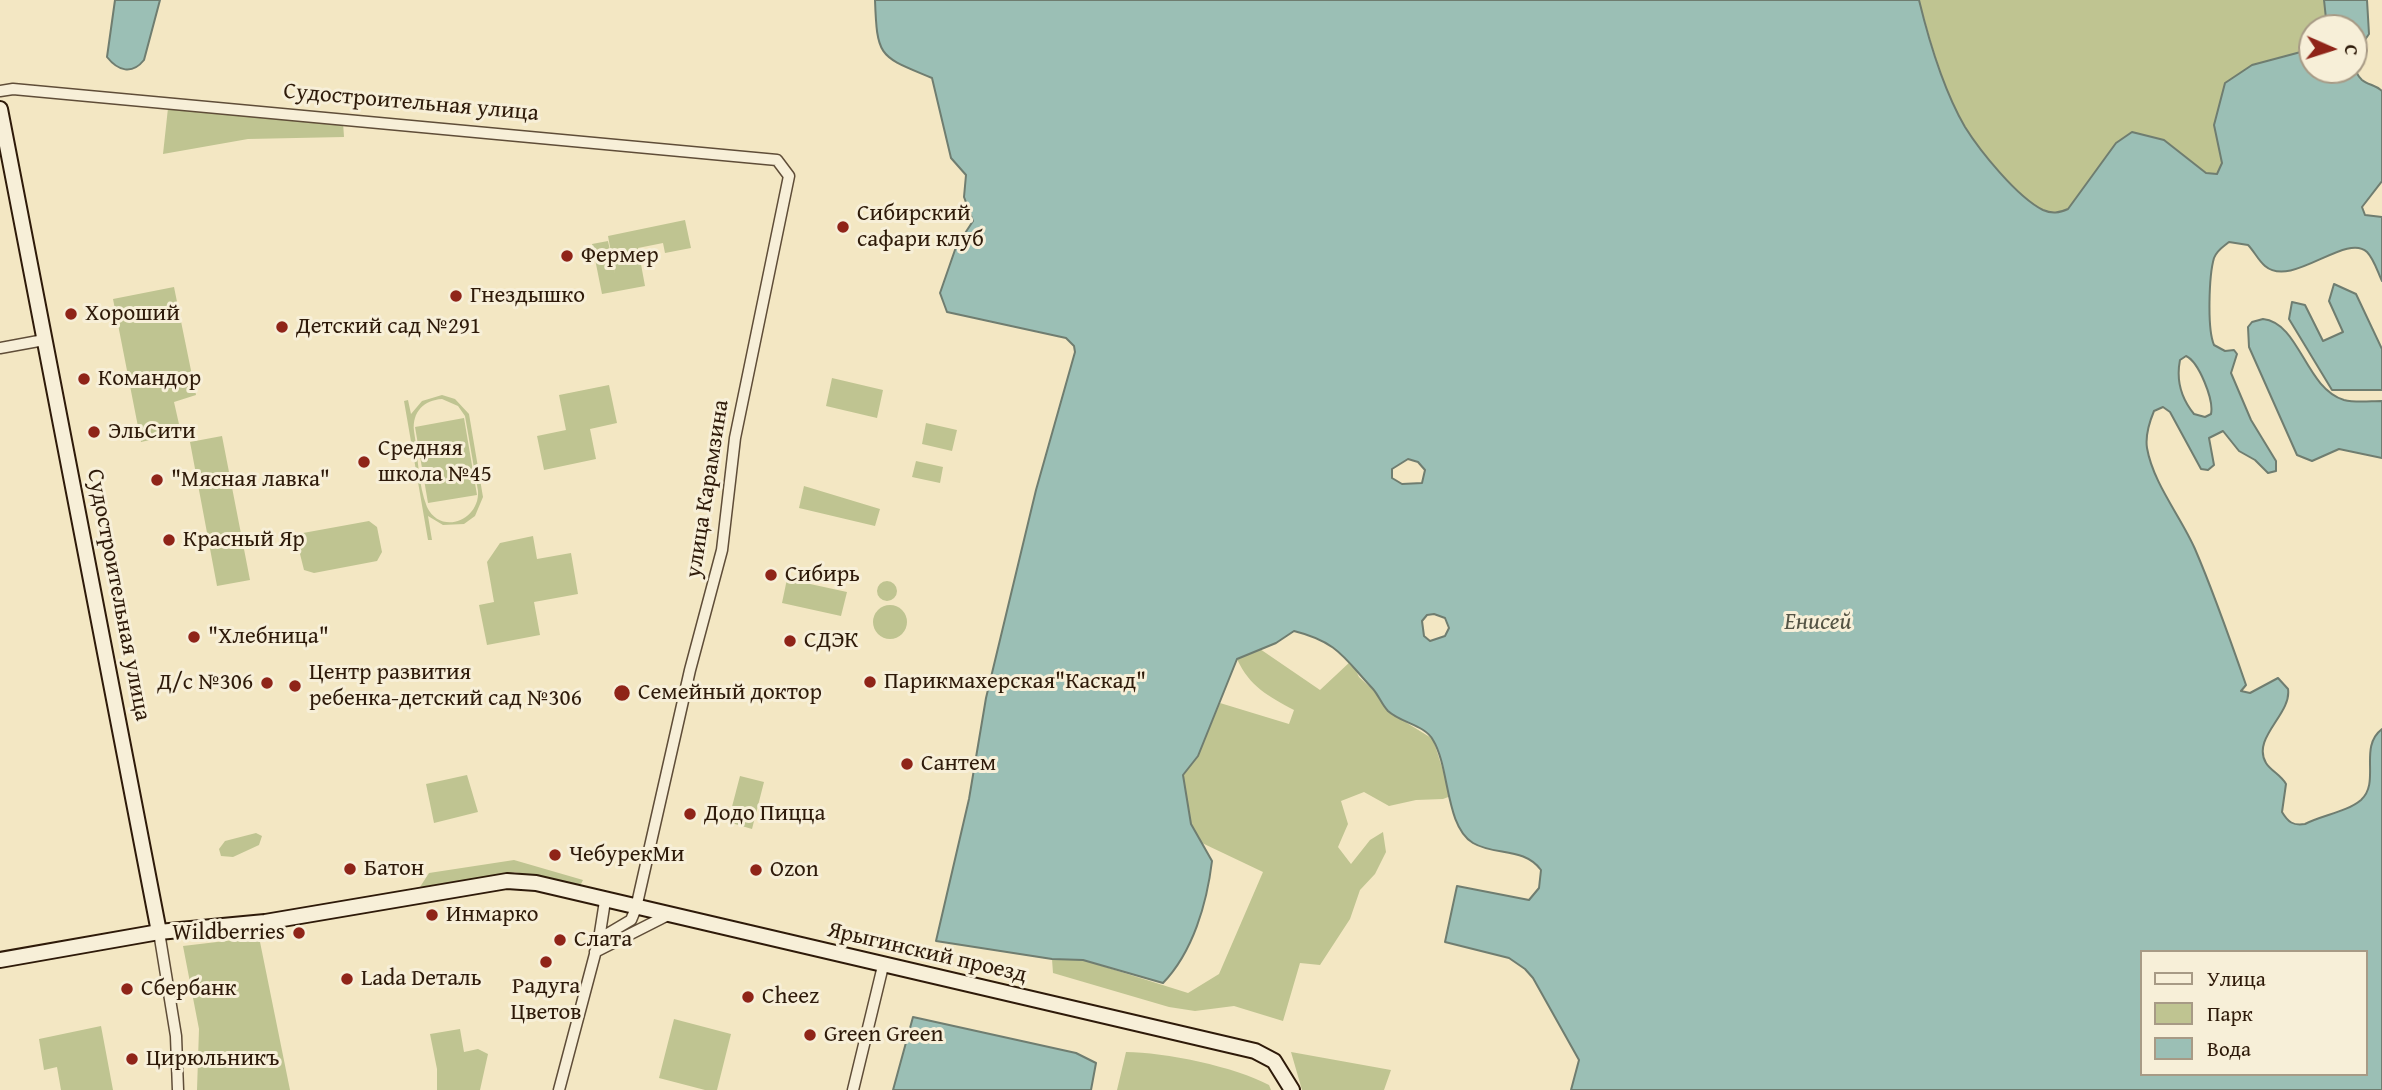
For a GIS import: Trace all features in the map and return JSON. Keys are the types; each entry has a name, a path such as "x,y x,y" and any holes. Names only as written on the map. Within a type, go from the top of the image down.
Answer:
{"main road":[{"name":"Судостроительная улица","path":"0,110 159,932"},
{"name":"Ярыгинский проезд","path":"0,960 159,932 265,922 506,881 536,883 1255,1051 1274,1061 1286,1075 1292,1090"}],"street":[{"name":"Судостроительная улица","path":"0,91 13,89 777,160"},
{"name":"улица Карамзина","path":"636,908 690,670 722,550 734,438 789,176 777,160"},
{"path":"0,348 44,340"},
{"path":"559,1090 571,1034 595,952 605,901"},
{"path":"598,939 631,920 636,908"},
{"path":"595,952 668,915"},
{"name":"Судостроительная улица","path":"159,932 177,1036 178,1090"},
{"path":"853,1090 883,966"}],"green space":[{"path":"1919,0 2324,0 2326,14 2298,14 2298,53 2252,65 2225,83 2214,125 2222,163 2217,174 2206,173 2132,132 2116,143 2068,209 2059,212 2043,210 2033,204 1989,160 1957,112 1933,49"},
{"path":"168,108 343,122 344,137 248,139 163,154"},
{"path":"685,220 691,248 665,253 663,243 638,248 645,286 602,294 592,244 608,241 615,274 608,236"},
{"path":"174,287 196,395 174,402 181,433 141,442 113,299"},
{"path":"832,378 883,390 877,418 826,406"},
{"path":"609,385 617,423 590,429 596,459 544,470 537,436 566,430 559,395"},
{"path":"442,395 455,399 469,414 483,497 475,516 464,524 443,525 428,516 432,540 428,540 404,401 408,400 411,414 422,401","holes":["442,399 458,406 465,416 478,491 473,510 458,521 450,522 433,516 427,507 420,479 414,424 417,413 430,402"]},
{"path":"464,418 477,495 428,503 415,427"},
{"path":"926,423 957,430 952,451 922,444"},
{"path":"222,436 250,580 217,586 190,442"},
{"path":"916,461 943,467 940,483 912,477"},
{"path":"804,486 880,509 875,526 799,508"},
{"path":"369,521 377,527 382,552 377,561 314,573 304,570 297,542 303,533"},
{"path":"533,536 537,559 571,553 578,594 534,602 540,635 487,645 479,605 494,602 487,562 500,543"},
{"path":"787,579 847,592 841,616 782,603"},
{"path":"883,581 891,581 897,591 891,601 883,601 877,595 877,587"},
{"path":"890,605 902,610 907,622 902,634 890,639 878,634 873,622 878,610"},
{"path":"1260,649 1320,690 1351,661 1359,677 1374,691 1389,712 1433,739 1451,796 1389,806 1364,792 1341,801 1348,824 1338,847 1351,864 1370,840 1383,832 1386,852 1375,874 1360,890 1350,919 1320,965 1300,963 1283,1021 1234,1006 1195,1011 1169,1007 1053,973 1052,959 1083,960 1188,993 1219,974 1263,872 1202,843 1191,824 1183,775 1198,756 1220,703 1289,724 1294,710 1254,684 1237,659"},
{"path":"467,775 478,812 434,823 426,784"},
{"path":"740,776 764,782 752,829 728,822"},
{"path":"256,833 262,836 259,845 233,857 221,856 219,849 225,841"},
{"path":"514,860 583,880 580,886 515,872 420,887 429,873"},
{"path":"259,937 290,1090 197,1090 199,1029 183,946"},
{"path":"674,1019 731,1034 717,1090 705,1090 659,1078"},
{"path":"101,1026 113,1090 61,1090 57,1067 44,1070 39,1039"},
{"path":"460,1029 464,1052 478,1049 488,1054 480,1090 437,1090 437,1069 430,1034"},
{"path":"1126,1052 1160,1055 1219,1067 1255,1078 1269,1085 1271,1090 1117,1090"},
{"path":"1291,1052 1391,1070 1384,1090 1302,1090"}],"water":[{"path":"115,0 160,0 144,60 135,68 120,68 107,57"},
{"name":"Енисей","path":"875,0 1919,0 1938,65 1950,98 1965,127 2011,184 2033,204 2049,212 2068,209 2116,143 2132,132 2164,140 2206,173 2217,174 2222,163 2214,125 2225,83 2252,65 2298,53 2298,84 2368,83 2377,87 2382,91 2382,181 2362,207 2365,215 2382,217 2382,281 2367,252 2358,248 2346,249 2289,271 2276,271 2265,266 2248,245 2229,242 2214,258 2210,289 2210,327 2214,345 2225,351 2234,350 2237,354 2231,373 2251,420 2276,461 2276,471 2268,473 2255,460 2239,451 2223,431 2209,438 2214,465 2208,470 2201,469 2170,412 2163,407 2154,411 2147,443 2155,474 2195,549 2215,599 2246,685 2241,691 2250,693 2278,678 2288,689 2288,698 2267,735 2263,754 2268,766 2286,784 2282,812 2286,818 2294,824 2305,824 2349,808 2361,800 2367,793 2369,784 2371,745 2382,729 2382,1090 1571,1090 1579,1060 1533,978 1509,958 1445,942 1457,886 1529,900 1539,888 1541,870 1526,858 1482,847 1464,835 1457,824 1438,752 1429,735 1388,711 1373,689 1339,652 1321,640 1294,631 1276,643 1237,659 1198,756 1183,775 1191,824 1212,861 1197,926 1183,957 1163,983 1083,960 1052,959 936,941 969,799 986,698 1036,490 1075,352 1074,346 1066,338 947,312 940,293 956,247 973,221 964,197 966,175 951,158 932,78 901,65 885,53 880,45","holes":["2186,356 2200,373 2210,400 2211,414 2205,417 2194,414 2186,402 2179,382 2180,360","1408,459 1418,462 1425,470 1422,483 1402,484 1392,478 1392,469","1434,614 1445,618 1449,628 1445,636 1430,641 1424,636 1422,621 1427,615"]},
{"name":"Енисей","path":"2324,0 2367,0 2368,14 2326,14"},
{"path":"2334,284 2356,294 2382,349 2382,390 2332,390 2289,319 2292,302 2305,305 2323,341 2343,332 2329,301"},
{"path":"2263,319 2276,323 2286,332 2320,383 2331,393 2349,401 2382,401 2382,458 2339,449 2312,461 2297,455 2249,347 2248,327 2252,322"},
{"path":"913,1017 1076,1053 1096,1063 1091,1090 893,1090"}],"place":[{"name":"Сибирский сафари клуб","path":"843,227"},
{"name":"Фермер","path":"567,256"},
{"name":"Гнездышко","path":"456,296"},
{"name":"Хороший","path":"71,314"},
{"name":"Детский сад №291","path":"282,327"},
{"name":"Командор","path":"84,379"},
{"name":"ЭльСити","path":"94,432"},
{"name":"Средняя школа №45","path":"364,462"},
{"name":"\"Мясная лавка\"","path":"157,480"},
{"name":"Красный Яр","path":"169,540"},
{"name":"Сибирь","path":"771,575"},
{"name":"\"Хлебница\"","path":"194,637"},
{"name":"СДЭК","path":"790,641"},
{"name":"Парикмахерская\"Каскад\"","path":"870,682"},
{"name":"Д/с №306","path":"267,683"},
{"name":"Центр развития ребенка-детский сад №306","path":"295,686"},
{"name":"Семейный доктор","path":"622,693"},
{"name":"Сантем","path":"907,764"},
{"name":"Додо Пицца","path":"690,814"},
{"name":"ЧебурекМи","path":"555,855"},
{"name":"Батон","path":"350,869"},
{"name":"Ozon","path":"756,870"},
{"name":"Инмарко","path":"432,915"},
{"name":"Wildberries","path":"299,933"},
{"name":"Слата","path":"560,940"},
{"name":"Радуга Цветов","path":"546,962"},
{"name":"Lada Dеталь","path":"347,979"},
{"name":"Сбербанк","path":"127,989"},
{"name":"Cheez","path":"748,997"},
{"name":"Green Green","path":"810,1035"},
{"name":"Цирюльникъ","path":"132,1059"}]}
